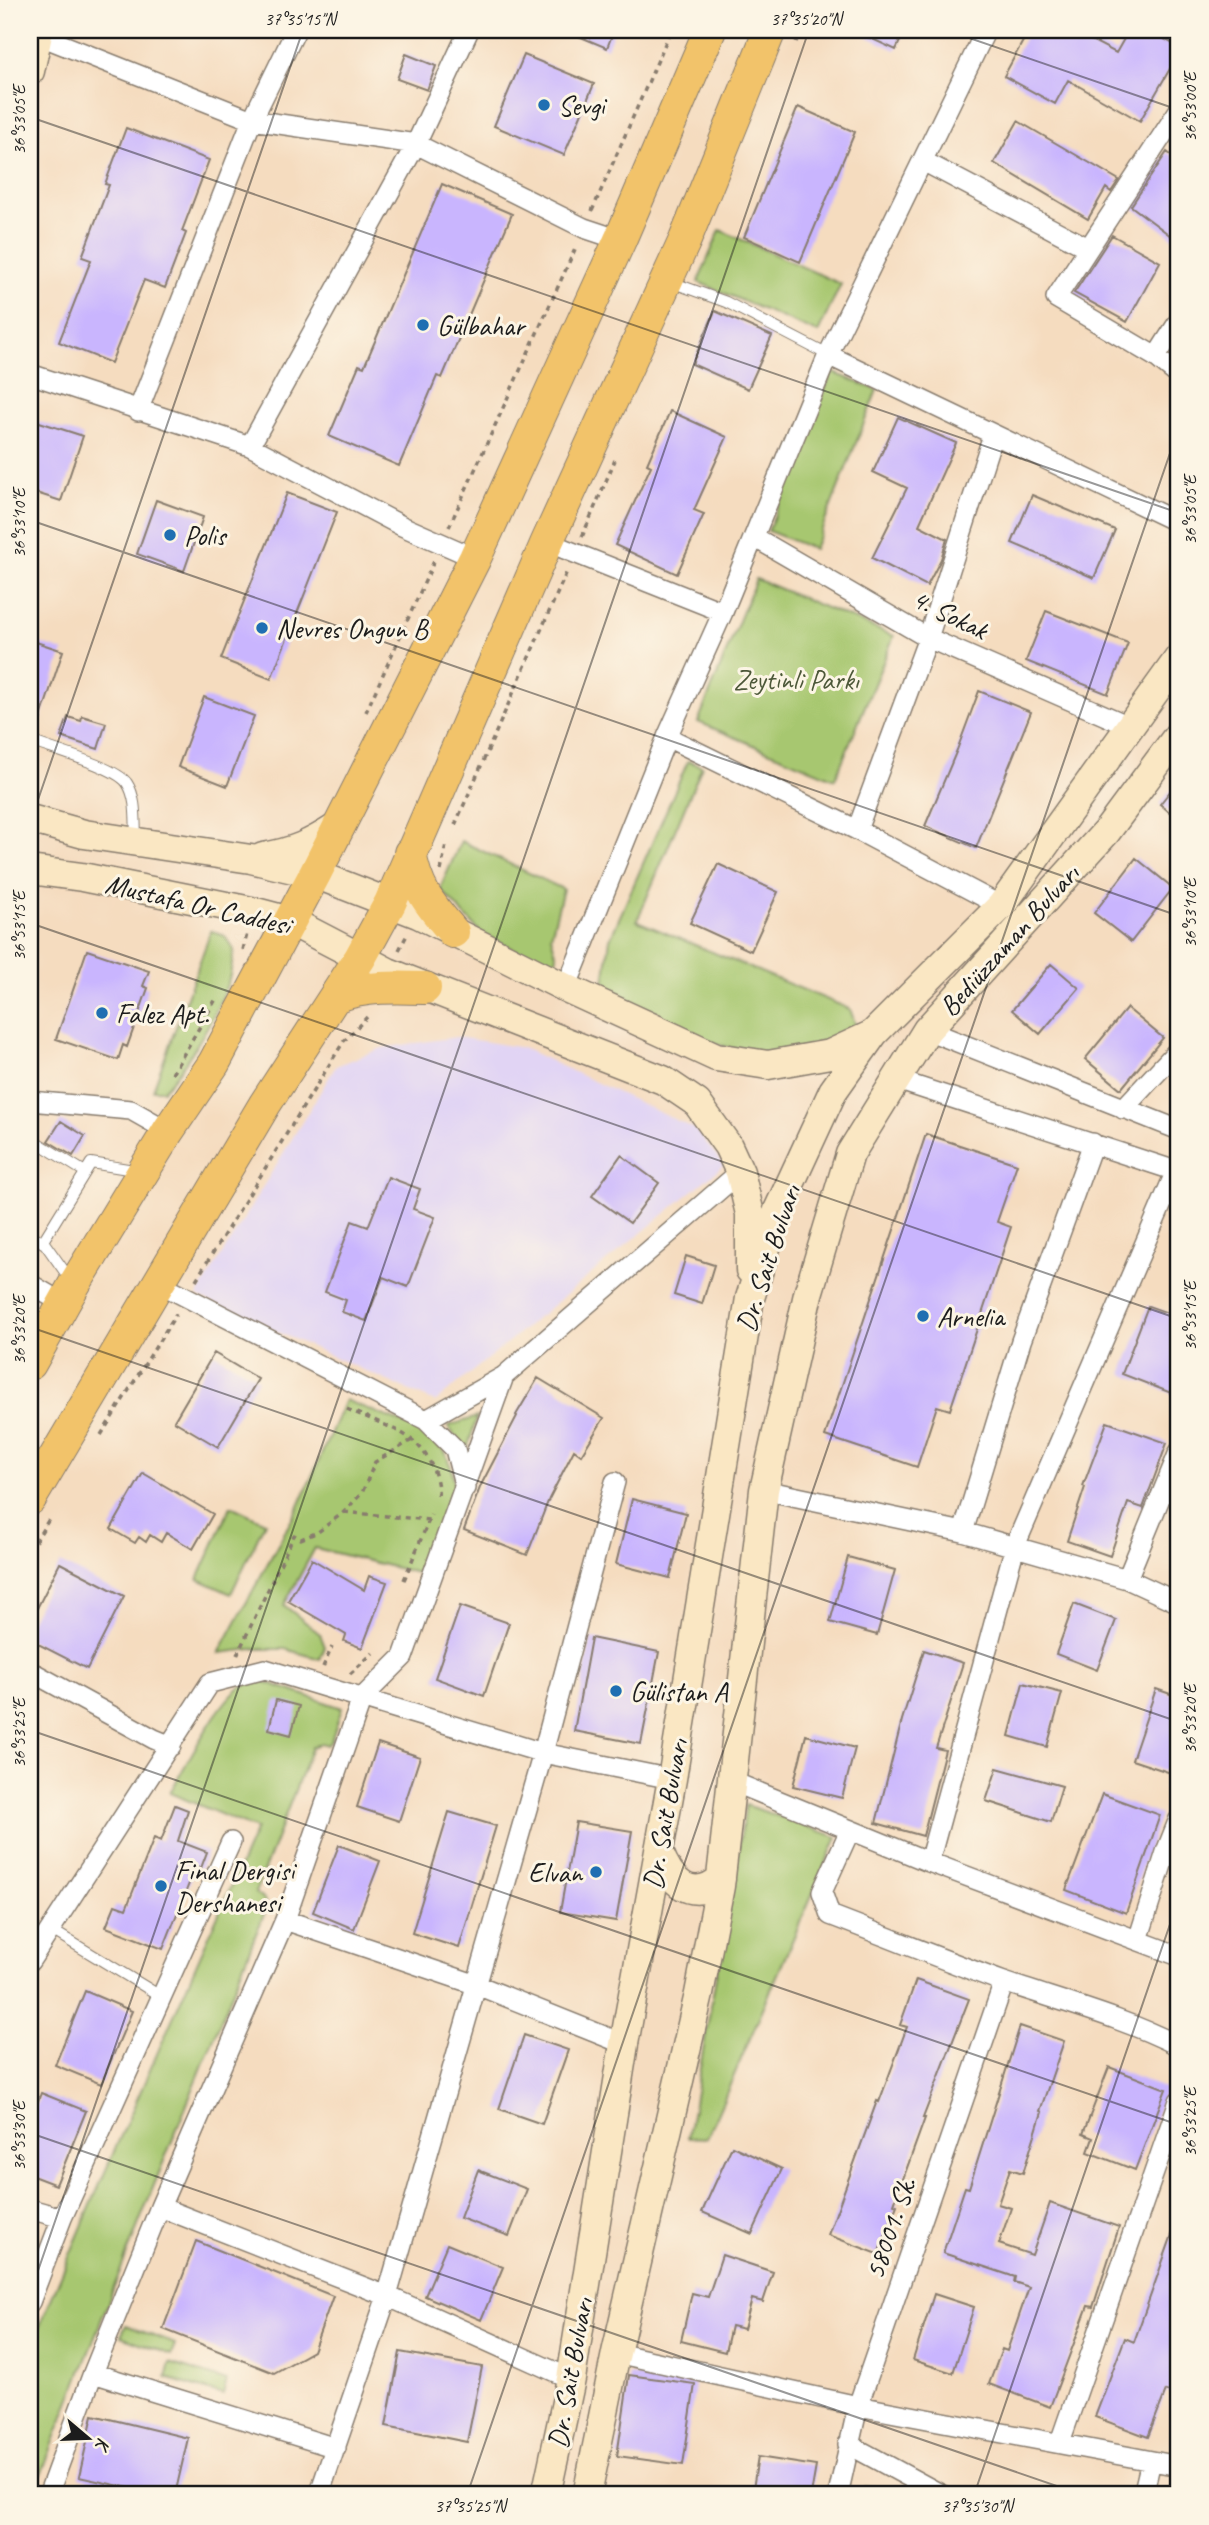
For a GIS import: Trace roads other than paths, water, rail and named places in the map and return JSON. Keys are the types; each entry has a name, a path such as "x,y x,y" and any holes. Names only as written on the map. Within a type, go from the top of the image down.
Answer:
{"main road":[{"path":"256,958 290,921 475,558 620,240 710,30"},
{"path":"30,1499 157,1282 265,1104 337,996 390,903 547,541 667,281 770,30"},
{"path":"30,71 38,32"},
{"name":"Bediüzzaman Bulvarı","path":"874,1033 1000,906 1179,660"},
{"name":"Bediüzzaman Bulvarı","path":"850,1154 927,1030 1107,831 1179,734"},
{"name":"Mustafa Or Caddesi","path":"30,819 84,834 251,859 315,874 390,903 716,1057 768,1065 830,1054 874,1033"},
{"path":"251,859 290,853 313,843 337,827"},
{"path":"410,853 415,879 453,932"},
{"name":"Mustafa Or Caddesi","path":"30,870 82,877 239,914 290,921 425,988 663,1080 697,1103 728,1146 740,1172 750,1214 750,1298"},
{"path":"30,1364 168,1131 214,1063 264,937 239,914"},
{"path":"337,996 354,990 383,987 425,988"},
{"name":"Dr. Sait Bulvarı","path":"546,2495 571,2379 624,2044 672,1779 750,1298 778,1210 833,1091 874,1033"},
{"name":"Dr. Sait Bulvarı","path":"587,2495 616,2353 699,1994 721,1879 764,1490 808,1294 850,1154"},
{"path":"659,1852 666,1871 680,1885 701,1890 710,1888 721,1879"}],"street":[{"path":"138,411 252,120 296,30"},
{"path":"250,446 416,144 469,30"},
{"path":"566,988 667,737 723,612 828,355 986,30"},
{"path":"38,32 252,120 416,144 584,228 620,240"},
{"path":"1179,110 1056,298 1156,358 1179,376"},
{"path":"923,161 1088,248"},
{"path":"1156,358 1179,321"},
{"path":"828,355 1179,523"},
{"path":"30,374 250,446 402,526 475,558"},
{"path":"857,830 928,638 993,435"},
{"name":"4. Sokak","path":"754,537 928,638 1129,726"},
{"path":"547,541 723,612"},
{"path":"667,737 857,830 1000,906"},
{"path":"927,1030 1179,1130"},
{"path":"1123,1109 1179,1049"},
{"path":"897,1080 1178,1171 1014,1546 929,1862"},
{"path":"30,1101 131,1110 168,1131"},
{"path":"962,1532 1021,1341 1093,1143"},
{"path":"426,1420 504,1376 740,1172"},
{"path":"157,1282 426,1420 455,1449 465,1488"},
{"path":"30,1284 69,1295"},
{"path":"51,2495 93,2373 160,2207 285,1920 362,1698 404,1657 504,1376"},
{"path":"1127,1579 1179,1452"},
{"path":"319,2495 387,2296 543,1753 614,1482"},
{"path":"764,1490 962,1532 1014,1546 1127,1579 1179,1603"},
{"path":"30,1961 40,1935 171,1746 210,1683 265,1669 543,1753 672,1779"},
{"path":"30,1671 171,1746"},
{"path":"730,1781 929,1862 1179,1956"},
{"path":"1138,1940 1179,1819"},
{"path":"850,1830 822,1892 830,1915 1179,2046"},
{"path":"30,2302 62,2218 231,1842"},
{"path":"285,1920 477,1985 624,2044"},
{"name":"58001. Sk.","path":"838,2495 858,2406 1004,1982"},
{"path":"1060,2442 1179,2101"},
{"path":"160,2207 387,2296 571,2379"},
{"path":"30,2209 62,2218"},
{"path":"616,2353 858,2406 1179,2466"},
{"path":"93,2373 337,2448"},
{"path":"848,2444 915,2488 942,2495"},
{"path":"1143,2495 1151,2461"}],"lane":[{"path":"667,281 726,302 828,355"},
{"path":"30,741 108,769 126,782 135,807 136,842"},
{"path":"30,1138 85,1172"},
{"path":"69,1295 43,1241 85,1172 91,1163 144,1172"},
{"path":"30,1235 45,1244"},
{"path":"40,1935 162,1997"}],"place":[{"name":"Sevgi","path":"544,105"},
{"name":"Gülbahar","path":"423,325"},
{"name":"Polis","path":"170,535"},
{"name":"Nevres Ongun B","path":"262,628"},
{"name":"Falez Apt.","path":"102,1013"},
{"name":"Arnelia","path":"923,1316"},
{"name":"Gülistan A","path":"616,1691"},
{"name":"Elvan","path":"596,1872"},
{"name":"Final Dergisi Dershanesi","path":"161,1886"}],"park label":[{"name":"Zeytinli Parkı","path":"796,679"}]}
